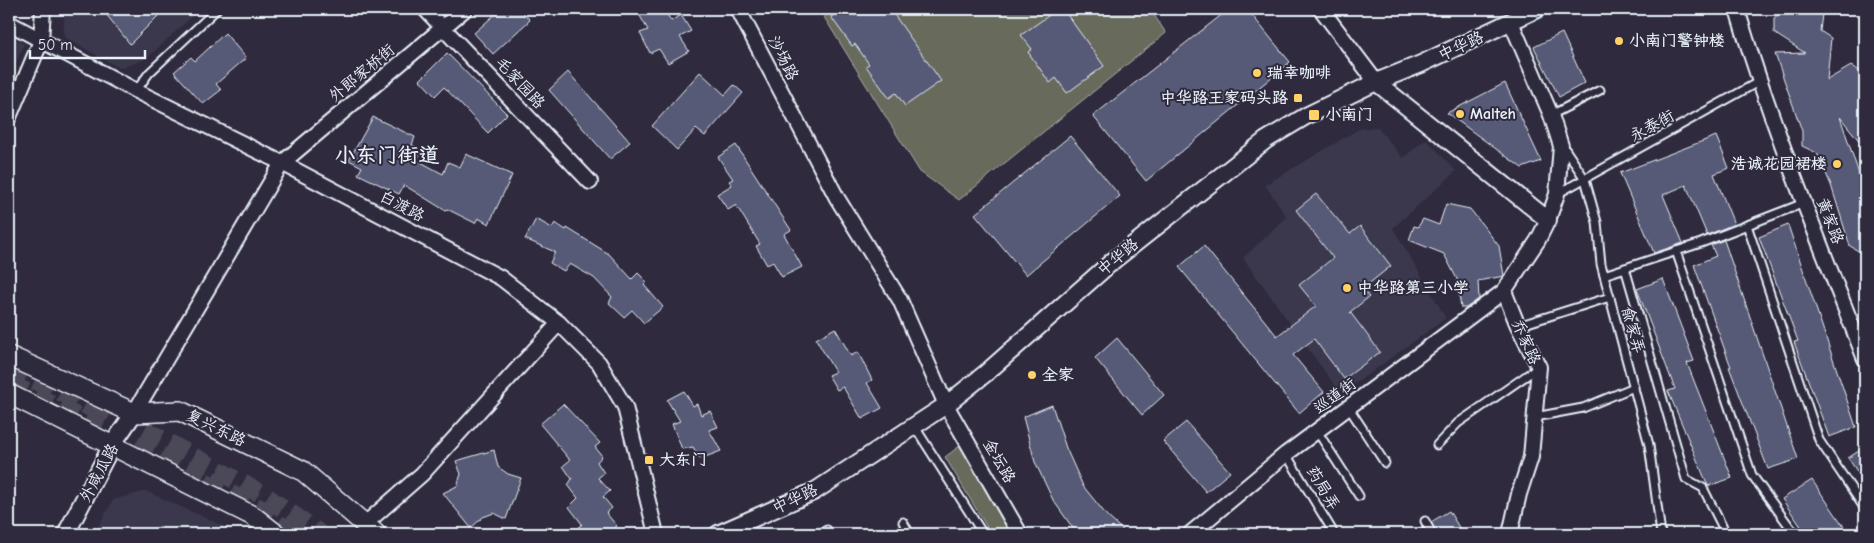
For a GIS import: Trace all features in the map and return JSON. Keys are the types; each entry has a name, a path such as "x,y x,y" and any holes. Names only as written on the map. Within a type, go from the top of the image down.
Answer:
{"main road":[{"name":"复兴东路","path":"9,356 134,413 180,411 303,471 371,529"},
{"path":"9,394 254,516 276,534"}],"street":[{"path":"9,117 41,41 43,9"},
{"name":"毛家园路","path":"425,9 590,182"},
{"name":"外郎家桥街","path":"134,413 282,163 465,9"},
{"name":"沙场路","path":"738,9 796,123 837,198 900,300 946,405"},
{"path":"1321,9 1376,82 1548,220"},
{"name":"中华路","path":"718,534 815,491 946,405 986,373 1114,260 1266,140 1306,116 1376,82 1421,64 1537,9"},
{"name":"黄家路","path":"1737,9 1760,81 1804,203 1865,359"},
{"path":"1504,291 1538,240 1548,220 1557,194 1561,146 1551,115 1510,22"},
{"name":"白渡路","path":"9,23 136,91 282,163 501,278 559,323 599,363 625,407 656,534"},
{"name":"乔家路","path":"1504,291 1518,326 1539,367 1531,457 1519,494 1510,534"},
{"name":"巡道街","path":"1190,534 1286,454 1504,291"},
{"path":"371,529 559,323"},
{"name":"金坛路","path":"946,405 1020,534"},
{"name":"外咸瓜路","path":"66,534 112,445 134,413"}],"lane":[{"path":"136,91 149,73 217,9"},
{"name":"永泰街","path":"1557,194 1760,81"},
{"path":"1551,115 1600,90"},
{"name":"俞家弄","path":"1559,140 1584,179 1597,222 1604,275 1649,445 1662,534"},
{"path":"1604,275 1676,251 1804,203"},
{"path":"1747,225 1819,440 1865,508"},
{"path":"1676,251 1752,475 1795,534"},
{"path":"1625,268 1686,479 1703,488 1726,534"},
{"path":"1518,326 1610,298"},
{"path":"1437,445 1458,423 1539,367"},
{"path":"1535,417 1583,408 1634,387"},
{"path":"1349,408 1385,463"},
{"path":"915,427 983,534"},
{"path":"1317,431 1359,496"},
{"name":"药局弄","path":"1286,454 1332,530 1326,534"},
{"path":"1425,521 1432,534"},
{"path":"903,522 910,534"},
{"path":"820,534 827,530"}],"shaded area":[{"path":"64,9 200,9 146,59 120,68 64,37"},
{"path":"9,35 24,44 9,79"},
{"name":"中华路第三小学","path":"1377,127 1403,158 1426,139 1456,171 1393,228 1446,318 1341,394 1243,258 1287,217 1265,185 1359,129"},
{"path":"146,491 241,534 94,534 113,500"}],"green space":[{"path":"819,9 1150,9 1166,33 959,200 920,172"},
{"path":"961,445 1012,534 991,534 945,457"}],"building":[{"path":"102,9 165,9 130,44"},
{"path":"501,9 520,9 530,20 493,54 474,33"},
{"path":"636,9 664,9 671,21 681,15 691,31 680,37 689,51 668,63 659,49 650,53 640,33 648,30"},
{"path":"843,9 890,9 941,81 905,106 896,93 889,98 866,66 869,64 855,44 852,46 831,17"},
{"path":"1058,9 1063,9 1104,66 1067,93 1056,78 1050,83 1028,52 1032,49 1021,35"},
{"path":"1229,9 1247,9 1290,62 1146,181 1093,116"},
{"path":"1785,9 1795,15 1805,9 1811,9 1822,14 1820,31 1831,38 1827,80 1851,66 1865,74 1865,148 1840,117 1865,192 1865,255 1850,246 1831,185 1817,153 1802,146 1802,131 1775,54 1805,53 1774,33 1774,18"},
{"path":"225,33 246,58 216,84 221,90 203,104 174,72 191,57 195,61"},
{"path":"1562,33 1585,83 1559,97 1534,47"},
{"path":"447,53 507,114 488,133 444,87 435,96 420,80"},
{"path":"568,72 630,142 610,159 549,90"},
{"path":"700,72 725,95 734,85 743,93 705,136 696,129 677,150 652,126"},
{"path":"1505,83 1541,161 1522,168 1447,113"},
{"path":"373,117 415,137 412,145 422,150 417,160 443,174 448,162 460,167 466,154 512,175 489,224 478,218 475,223 447,209 446,211 404,185 399,194 358,174 362,167 349,160"},
{"path":"1070,136 1120,196 1026,275 975,214"},
{"path":"1716,136 1729,168 1714,174 1734,224 1707,235 1686,185 1663,195 1683,243 1654,253 1620,173"},
{"path":"736,145 791,230 784,234 802,267 782,277 773,262 767,265 756,246 760,244 736,205 728,210 717,194 732,185 729,181 733,179 718,157"},
{"path":"1316,194 1350,234 1360,226 1391,266 1362,289 1369,297 1350,312 1380,352 1344,379 1314,339 1293,355 1324,392 1299,413 1179,267 1204,246 1277,336 1316,306 1299,285 1333,258 1296,210"},
{"path":"1446,204 1470,209 1499,246 1504,276 1478,281 1479,299 1466,308 1461,308 1457,279 1444,254 1409,240 1414,226 1418,227 1423,219 1439,225"},
{"path":"536,219 552,228 555,223 566,230 567,228 609,254 632,279 638,273 647,282 644,285 663,307 644,323 632,310 624,317 609,303 612,297 594,278 570,264 564,271 550,263 555,252 525,239"},
{"path":"1788,225 1856,427 1829,437 1794,342 1798,341 1759,237"},
{"path":"1724,240 1798,459 1768,469 1729,367 1731,367 1694,265 1716,256 1711,245"},
{"path":"1663,279 1694,361 1687,363 1732,478 1708,486 1668,391 1675,389 1637,289"},
{"path":"835,328 851,356 858,352 872,380 867,383 882,408 862,419 843,387 837,390 828,375 835,372 816,339"},
{"path":"1117,338 1164,395 1142,415 1095,358"},
{"path":"684,391 693,406 697,404 701,415 710,411 718,427 709,430 721,451 700,459 693,447 682,449 672,424 680,421 667,400"},
{"path":"563,404 600,443 595,447 602,456 597,462 604,473 598,478 610,491 603,497 612,508 606,513 617,526 607,534 573,534 582,524 569,507 578,498 568,485 572,479 563,466 570,460 540,424"},
{"path":"1052,405 1066,448 1083,486 1108,517 1127,534 1077,534 1053,500 1035,462 1023,417"},
{"path":"1186,422 1230,472 1206,492 1163,441"},
{"path":"1865,447 1865,483 1848,458"},
{"path":"494,450 498,467 508,474 521,478 506,519 494,513 483,517 471,528 443,493 457,486 461,474 456,461"},
{"path":"1812,480 1849,534 1806,534 1782,499"},
{"path":"1449,511 1463,534 1437,534 1431,522"},
{"path":"1422,527 1426,534 1410,534"}],"tunnel":[{"path":"9,369 66,394 104,415"},
{"path":"9,384 213,481"},
{"path":"95,403 265,496 320,534"},
{"path":"205,482 259,508 291,534"}],"place":[{"name":"小南门警钟楼","path":"1619,41"},
{"name":"瑞幸咖啡","path":"1257,73"},
{"name":"中华路王家码头路","path":"1298,98"},
{"name":"Malteh","path":"1460,114"},
{"name":"小南门","path":"1314,115"},
{"name":"浩诚花园裙楼","path":"1837,164"},
{"name":"中华路第三小学","path":"1347,288"},
{"name":"全家","path":"1032,375"},
{"name":"大东门","path":"649,460"}],"district":[{"name":"小东门街道","path":"387,155"}]}
